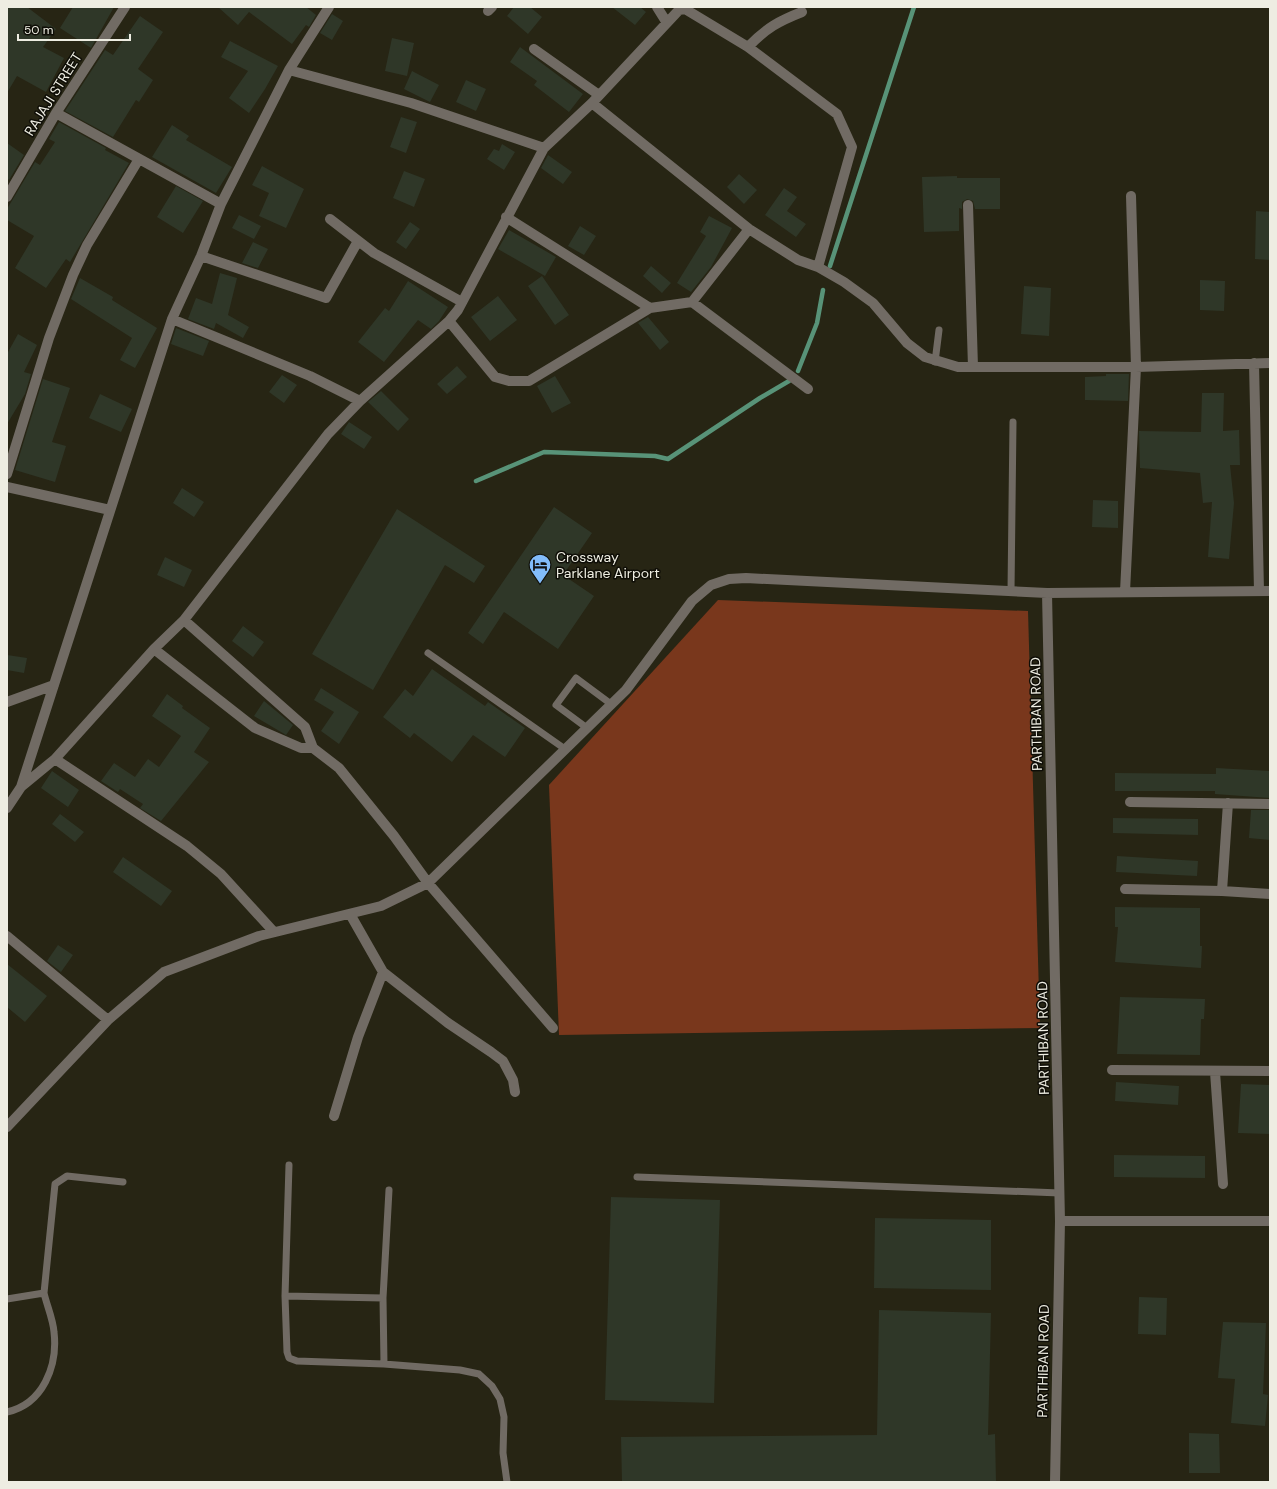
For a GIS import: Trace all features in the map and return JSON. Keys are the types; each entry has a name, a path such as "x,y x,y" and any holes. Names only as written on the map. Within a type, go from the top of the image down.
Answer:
{"street":[{"name":"RAJAJI STREET","path":"7,197 56,113 125,7"},
{"path":"7,808 21,787 172,319 201,256 221,204 289,70 329,7"},
{"path":"657,7 667,23"},
{"path":"21,787 55,759 154,649 184,620 328,434 360,401 449,321 462,302 506,216 544,148 592,103 679,10 685,9 748,47 837,114 852,147 818,267"},
{"path":"748,47 768,28 780,20 802,12"},
{"path":"534,49 599,95"},
{"path":"289,70 411,103 544,148"},
{"path":"592,103 749,229 798,260 818,267 844,282 873,303 907,343 925,357 935,362 958,367 1136,367 1270,363"},
{"path":"56,113 221,204"},
{"path":"7,474 49,338 73,275 87,245 139,159"},
{"path":"1125,592 1136,367 1131,196"},
{"path":"968,205 973,367"},
{"path":"506,216 650,308"},
{"path":"330,219 374,253 462,302"},
{"path":"449,321 495,377 509,381 529,381 650,308 692,302 749,229"},
{"path":"201,256 326,298 358,240"},
{"path":"692,302 808,389"},
{"path":"172,319 310,376 360,401"},
{"path":"1254,363 1259,591"},
{"path":"7,486 110,510"},
{"path":"7,1127 108,1020 164,972 259,936 381,906 428,883 626,690 692,601 711,585 729,579 1047,593 1270,591"},
{"name":"PARTHIBAN ROAD","path":"1047,593 1060,1194 1055,1482"},
{"path":"184,620 305,727 313,748 339,768 394,836 428,883 553,1028"},
{"path":"154,649 255,728 301,748 313,748"},
{"path":"7,702 54,685"},
{"path":"55,759 187,846 221,874 274,932"},
{"path":"1130,802 1270,804"},
{"path":"1222,891 1228,803"},
{"path":"1125,889 1222,891 1270,894"},
{"path":"350,914 383,972 448,1024 503,1061 513,1080 515,1092"},
{"path":"7,936 108,1020"},
{"path":"334,1116 358,1037 383,972"},
{"path":"1112,1070 1215,1072 1270,1071"},
{"path":"1215,1072 1223,1184"},
{"path":"1060,1221 1270,1221"}],"lane":[{"path":"935,362 939,330"},
{"path":"1011,591 1013,422"},
{"path":"428,653 565,749"},
{"path":"587,728 556,705 576,678 611,704"},
{"path":"289,1165 285,1296 287,1352 289,1358 296,1361 384,1364 460,1370 479,1374 492,1386 500,1399 504,1417 503,1453 507,1482"},
{"path":"7,1412 18,1409 42,1390 53,1360 54,1332 44,1293 55,1184 67,1176 123,1182"},
{"path":"637,1176 1060,1194"},
{"path":"384,1364 382,1298 389,1190"},
{"path":"7,1299 44,1293"},
{"path":"285,1296 382,1298"}],"shaded area":[{"path":"718,600 1028,611 1040,1028 559,1035 549,785"}],"building":[{"path":"7,7 27,7 56,29 43,47 64,58 46,92 17,76 7,93"},
{"path":"73,7 114,7 91,48 60,28"},
{"path":"218,7 306,7 316,15 309,27 306,25 292,44 249,12 238,25"},
{"path":"514,7 530,7 542,17 528,34 507,16"},
{"path":"612,7 640,7 646,12 635,25"},
{"path":"332,14 343,21 332,40 320,33"},
{"path":"140,16 163,32 138,69 153,80 139,102 136,100 113,137 65,111 105,50 113,55"},
{"path":"392,38 414,43 407,76 385,71"},
{"path":"230,41 278,66 249,113 229,98 248,71 221,57"},
{"path":"520,47 583,94 569,112 534,85 537,81 510,62"},
{"path":"412,71 439,85 430,102 404,89"},
{"path":"466,80 486,89 476,111 456,102"},
{"path":"401,117 417,122 406,153 390,147"},
{"path":"59,122 106,148 105,150 129,163 70,262 66,259 46,288 15,268 34,236 7,220 7,209 35,162 40,165 55,142 49,139"},
{"path":"172,125 189,136 186,140 232,167 216,193 152,157"},
{"path":"7,143 24,155 9,180 7,178"},
{"path":"502,144 515,152 504,170 487,159 494,149 499,151"},
{"path":"548,155 572,172 563,184 541,168"},
{"path":"262,166 304,189 286,228 259,216 269,193 252,185"},
{"path":"404,171 425,179 414,207 393,198"},
{"path":"739,174 757,190 744,204 727,187"},
{"path":"957,176 957,178 1000,178 1000,209 975,209 973,201 967,199 962,202 962,209 959,208 959,231 924,232 922,177"},
{"path":"176,186 203,201 183,233 157,217"},
{"path":"784,188 797,197 787,211 806,224 796,237 765,215"},
{"path":"1256,211 1270,212 1270,260 1255,259"},
{"path":"239,215 261,226 254,239 232,228"},
{"path":"709,216 732,228 711,267 691,292 677,283 706,236 700,232"},
{"path":"410,222 420,229 406,249 396,242"},
{"path":"580,226 596,236 584,255 568,246"},
{"path":"509,230 556,257 545,276 498,249"},
{"path":"253,242 268,249 258,268 242,263"},
{"path":"651,266 671,283 662,293 643,276"},
{"path":"220,273 237,278 228,315 249,327 243,338 216,323 214,329 188,319 196,298 212,304"},
{"path":"542,276 569,315 555,325 528,286"},
{"path":"80,278 113,297 112,300 157,328 135,368 120,360 132,338 71,299"},
{"path":"1200,280 1225,281 1224,311 1200,310"},
{"path":"408,281 448,307 439,321 431,329 418,320 384,362 358,342 385,308 389,311"},
{"path":"1024,286 1051,288 1049,336 1021,334"},
{"path":"498,296 517,320 490,341 471,317"},
{"path":"648,317 669,342 660,350 638,323"},
{"path":"176,328 209,341 203,356 171,344"},
{"path":"18,334 37,345 24,372 31,374 25,394 7,424 7,354"},
{"path":"457,366 467,377 447,394 437,384"},
{"path":"1106,374 1129,374 1128,401 1085,400 1085,377 1106,376"},
{"path":"282,375 297,385 284,403 269,392"},
{"path":"555,376 571,403 552,413 537,386"},
{"path":"43,379 70,388 52,442 66,446 55,482 15,470"},
{"path":"381,391 409,419 398,431 368,402"},
{"path":"1202,393 1224,393 1223,431 1239,430 1240,465 1230,465 1234,503 1229,559 1208,557 1212,502 1203,503 1200,473 1140,468 1139,431 1201,432"},
{"path":"100,394 132,409 121,432 89,418"},
{"path":"349,422 372,437 364,449 341,434"},
{"path":"182,488 204,502 194,517 173,503"},
{"path":"1093,500 1118,501 1118,528 1092,527"},
{"name":"Crossway Parklane Airport","path":"554,507 592,533 563,575 594,596 558,649 504,612 483,644 468,633"},
{"path":"397,509 485,566 474,583 445,565 373,690 312,654"},
{"path":"165,557 192,570 184,587 157,575"},
{"path":"243,626 264,642 253,657 232,641"},
{"path":"7,655 27,658 24,673 7,670"},
{"path":"432,669 485,706 488,702 525,728 505,757 473,735 452,762 414,733 410,738 383,717 405,689 413,696"},
{"path":"321,688 359,712 339,744 321,731 334,712 314,700"},
{"path":"167,694 183,706 182,708 210,728 194,752 209,762 161,821 140,808 143,804 120,789 118,792 101,781 114,763 135,777 148,759 159,767 181,736 152,716"},
{"path":"264,701 293,725 286,735 254,716"},
{"path":"1216,768 1270,771 1270,798 1215,794 1215,791 1115,791 1115,773 1216,774"},
{"path":"52,771 79,790 68,807 41,788"},
{"path":"1251,810 1270,810 1270,840 1249,838"},
{"path":"60,814 84,832 75,842 52,824"},
{"path":"1113,818 1198,819 1198,835 1113,833"},
{"path":"1117,856 1198,861 1197,876 1116,872"},
{"path":"123,857 172,891 161,906 113,872"},
{"path":"1115,907 1200,908 1200,946 1202,946 1201,968 1115,962 1118,927 1115,927"},
{"path":"58,945 73,955 61,972 47,961"},
{"path":"7,964 47,996 25,1022 7,1007"},
{"path":"1120,997 1205,999 1204,1019 1201,1019 1200,1055 1117,1054"},
{"path":"1116,1082 1179,1086 1178,1105 1115,1101"},
{"path":"1241,1084 1270,1085 1270,1134 1238,1133"},
{"path":"1114,1155 1205,1156 1205,1178 1114,1177"},
{"path":"611,1197 720,1200 714,1403 605,1400"},
{"path":"875,1218 991,1220 991,1290 874,1288"},
{"path":"1139,1297 1167,1298 1166,1335 1138,1334"},
{"path":"879,1310 991,1313 988,1435 995,1434 996,1482 622,1482 621,1437 877,1435"},
{"path":"1223,1322 1266,1323 1263,1394 1268,1395 1265,1426 1231,1423 1235,1379 1218,1378"},
{"path":"1189,1433 1219,1434 1220,1473 1189,1473"}],"waterway":[{"path":"830,266 914,7"},
{"path":"798,371 817,323 823,290"},
{"path":"476,481 544,452 655,456 668,459 760,398 789,381"}],"place":[{"name":"Crossway Parklane Airport","path":"540,584"}]}
